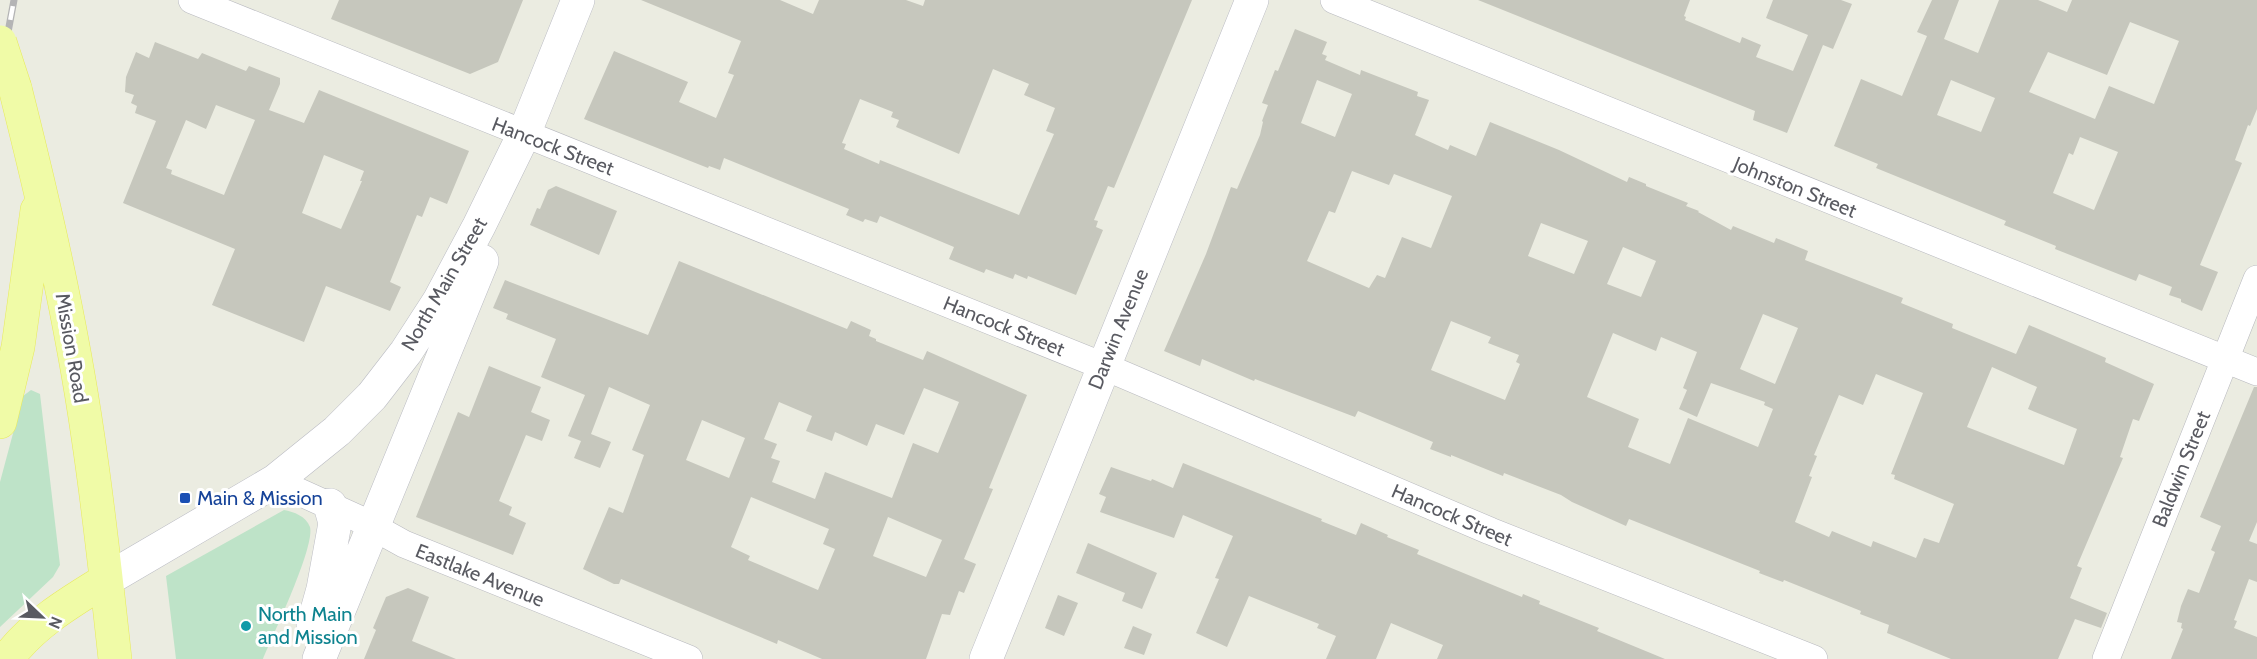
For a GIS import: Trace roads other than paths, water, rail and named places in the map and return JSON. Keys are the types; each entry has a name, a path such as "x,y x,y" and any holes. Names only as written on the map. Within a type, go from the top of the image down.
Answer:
{"main road":[{"name":"North Main Street","path":"318,659 496,226 524,134 578,0"},
{"name":"Darwin Avenue","path":"986,659 1252,0"},
{"name":"Mission Road","path":"0,42 15,88 40,188 67,314 88,437 115,659"},
{"name":"North Main Street","path":"106,580 275,481 337,431 372,396 406,352 439,301 524,134"},
{"path":"0,422 18,347 40,188"},
{"path":"306,659 323,589 335,523 330,505"},
{"path":"7,659 18,644 61,607 106,580"}],"street":[{"name":"Hancock Street","path":"192,0 1103,366 1490,531 1814,659"},
{"name":"Johnston Street","path":"1334,0 2257,372"},
{"name":"Baldwin Street","path":"2106,659 2257,279"},
{"name":"Eastlake Avenue","path":"275,481 372,525 404,544 689,659"}],"railway":[{"path":"0,75 14,0"}],"place":[{"name":"Main & Mission","path":"185,498"},
{"name":"North Main and Mission","path":"246,626"}]}
